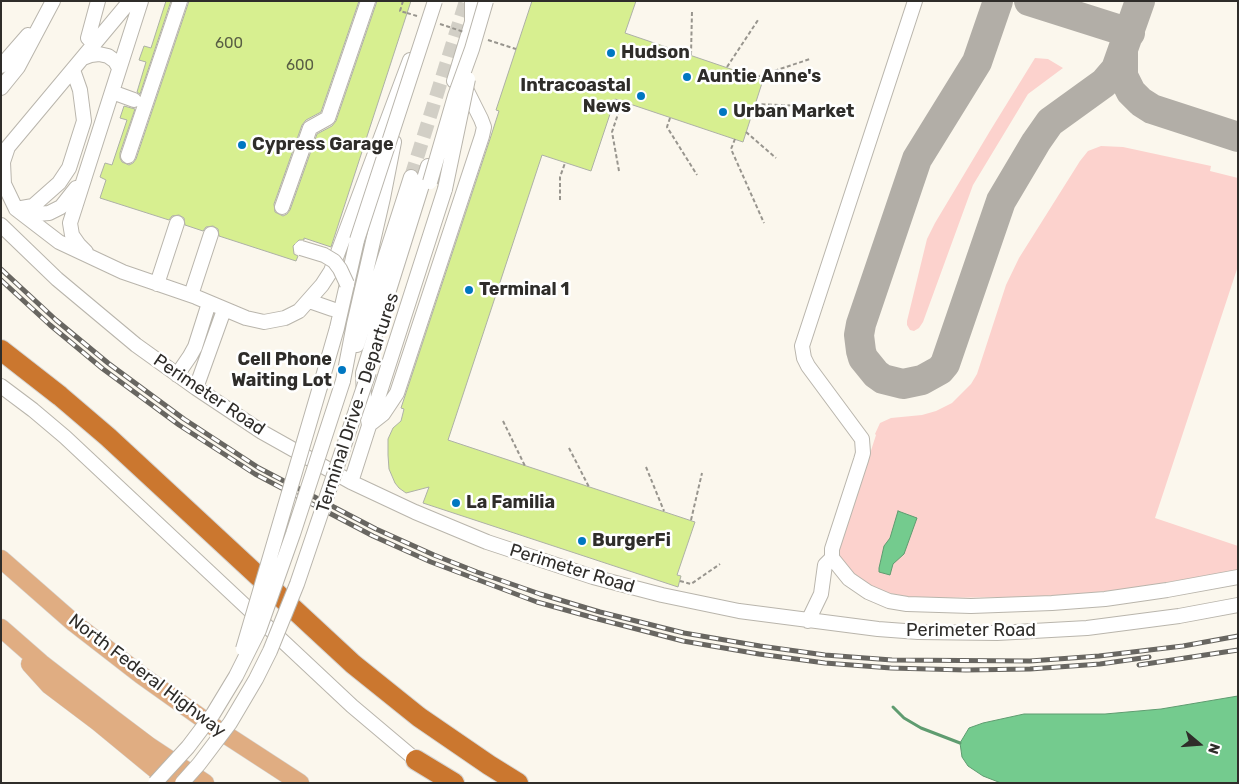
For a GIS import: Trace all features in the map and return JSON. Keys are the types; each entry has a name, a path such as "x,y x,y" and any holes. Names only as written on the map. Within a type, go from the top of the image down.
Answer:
{"highway":[{"path":"1,350 60,396 108,437 353,664 419,717 518,783"},
{"path":"416,760 454,783"}],"main road":[{"name":"North Federal Highway","path":"1,560 68,617 141,674 216,729 300,783"},
{"path":"1,630 49,685 98,722 172,783"},
{"path":"1,630 149,746 205,783"},
{"path":"416,760 443,783"}],"street":[{"path":"88,38 98,1"},
{"path":"130,1 8,147 3,162 4,184 16,208 59,242 123,272 246,318 264,322 286,318 299,311 332,270 402,78 434,1"},
{"path":"94,259 79,245 72,235 70,223 141,1"},
{"path":"128,156 180,1"},
{"path":"282,207 310,128 328,118 368,1"},
{"path":"236,676 335,337 356,240 434,1"},
{"path":"369,425 364,398 363,373 472,22 472,1"},
{"name":"Terminal Drive - Departures","path":"182,783 214,745 241,706 256,679 284,616 350,430 430,182 455,96 476,43 486,1"},
{"path":"916,1 802,346 804,358 808,366 862,439 863,453 832,548 832,558 849,579 868,592 906,604 971,606 1096,599 1168,590 1238,578"},
{"path":"1,66 22,43 50,6"},
{"path":"1,88 18,67 50,6"},
{"path":"351,482 445,188 476,43"},
{"path":"83,58 99,54 108,56 115,61 119,68"},
{"path":"16,208 33,206 58,183 69,168 84,121 80,90 73,70"},
{"path":"369,425 383,414 397,393 482,136 484,127 481,119 457,71"},
{"path":"155,783 202,730 236,676 253,644 268,608 343,380 363,329 402,78"},
{"path":"112,92 134,100"},
{"path":"16,208 37,214 49,213 61,207 72,195 88,167"},
{"path":"370,283 411,177"},
{"path":"157,284 177,223"},
{"name":"Perimeter Road","path":"1,225 57,279 136,345 262,432 351,482 454,529 593,577 695,602 738,610 808,621 918,632 1014,632 1087,628 1179,616 1238,605"},
{"path":"191,296 211,234"},
{"path":"301,248 324,255 334,261 347,284"},
{"path":"309,300 332,308"},
{"path":"177,375 192,352 209,303"},
{"path":"196,388 224,310"},
{"path":"1,386 65,436 352,706 416,760"},
{"path":"808,621 820,594 825,565 832,558"}],"path":[{"path":"404,1 400,11 416,16"},
{"path":"690,55 692,11"},
{"path":"727,67 758,20"},
{"path":"435,22 471,34"},
{"path":"476,43 516,49"},
{"path":"756,77 810,59"},
{"path":"619,171 612,132 622,102"},
{"path":"755,104 805,106"},
{"path":"670,118 667,127 697,175"},
{"path":"746,132 776,158"},
{"path":"735,139 732,149 764,223"},
{"path":"560,200 560,177 565,163"},
{"path":"503,421 525,466"},
{"path":"569,448 589,487"},
{"path":"646,467 664,512"},
{"path":"692,520 702,473"},
{"path":"680,581 691,584 720,564"}],"shaded area":[{"path":"1035,58 1048,59 1063,68 1028,94 973,185 923,322 919,328 914,331 910,330 907,321 927,239"},
{"path":"1101,146 1123,147 1211,166 1210,171 1238,178 1238,266 1155,518 1238,546 1238,570 1134,588 1028,597 916,598 889,593 870,585 851,572 838,558 875,434 880,423 891,418 922,415 936,411 952,403 971,384 977,374 1006,285 1019,258 1080,161 1088,151"},
{"path":"898,511 917,518 904,554 893,564 890,575 879,572 879,568 884,546 890,538"},
{"path":"1238,696 1238,783 1001,783 983,776 968,766 962,757 960,743 969,728 983,723 1024,714 1105,714 1161,709"}],"building":[{"path":"166,1 171,1 140,94 137,92 146,62 139,60 144,46 151,48"},
{"name":"Cypress Garage","path":"189,1 359,1 321,112 306,120 302,125 274,204 275,212 283,216 290,210 317,134 332,126 336,121 377,1 411,1 331,247 304,238 304,240 299,240 293,246 294,254 298,256 296,261 219,236 218,229 213,226 206,227 203,231 185,225 184,218 179,215 172,216 169,220 100,198 106,180 100,177 105,163 112,165 127,120 120,118 124,106 135,109 120,158 122,162 129,165 136,159"},
{"name":"Terminal 1","path":"532,1 636,1 625,33 763,80 743,142 615,99 591,171 542,155 448,440 695,522 677,575 681,576 678,587 423,503 429,487 406,493 395,483 389,469 388,439 393,428 401,421 404,409 401,408 490,139 499,111 496,110"}],"waterway":[{"path":"893,707 904,718 921,728 960,743"}],"taxiway":[{"path":"998,1 977,62 917,159 861,324 859,335 863,358 876,374 883,379 903,384 922,380 940,370 945,364 1001,201 1050,122 1104,83 1116,69 1140,1"},
{"path":"1029,1 1130,33"},
{"path":"1123,52 1123,76 1131,92 1141,102 1152,109 1238,137"}],"tunnel":[{"path":"411,177 466,1"}],"railway":[{"path":"1,269 56,320 108,363 184,419 259,468 376,529 434,555 540,594 600,612 684,633 760,646 825,655 892,660 1030,661 1099,656 1183,646 1238,636"},
{"path":"1,280 50,325 103,369 179,425 255,474 373,536 431,562 537,602 683,641 825,663 891,668 1030,669 1100,664 1149,657"},
{"path":"1139,665 1238,650"}],"place":[{"name":"Hudson","path":"611,53"},
{"name":"Auntie Anne's","path":"687,77"},
{"name":"Intracoastal News","path":"641,96"},
{"name":"Urban Market","path":"723,112"},
{"name":"Cypress Garage","path":"242,145"},
{"name":"Terminal 1","path":"469,290"},
{"name":"Cell Phone Waiting Lot","path":"342,370"},
{"name":"La Familia","path":"456,503"},
{"name":"BurgerFi","path":"582,541"}]}
